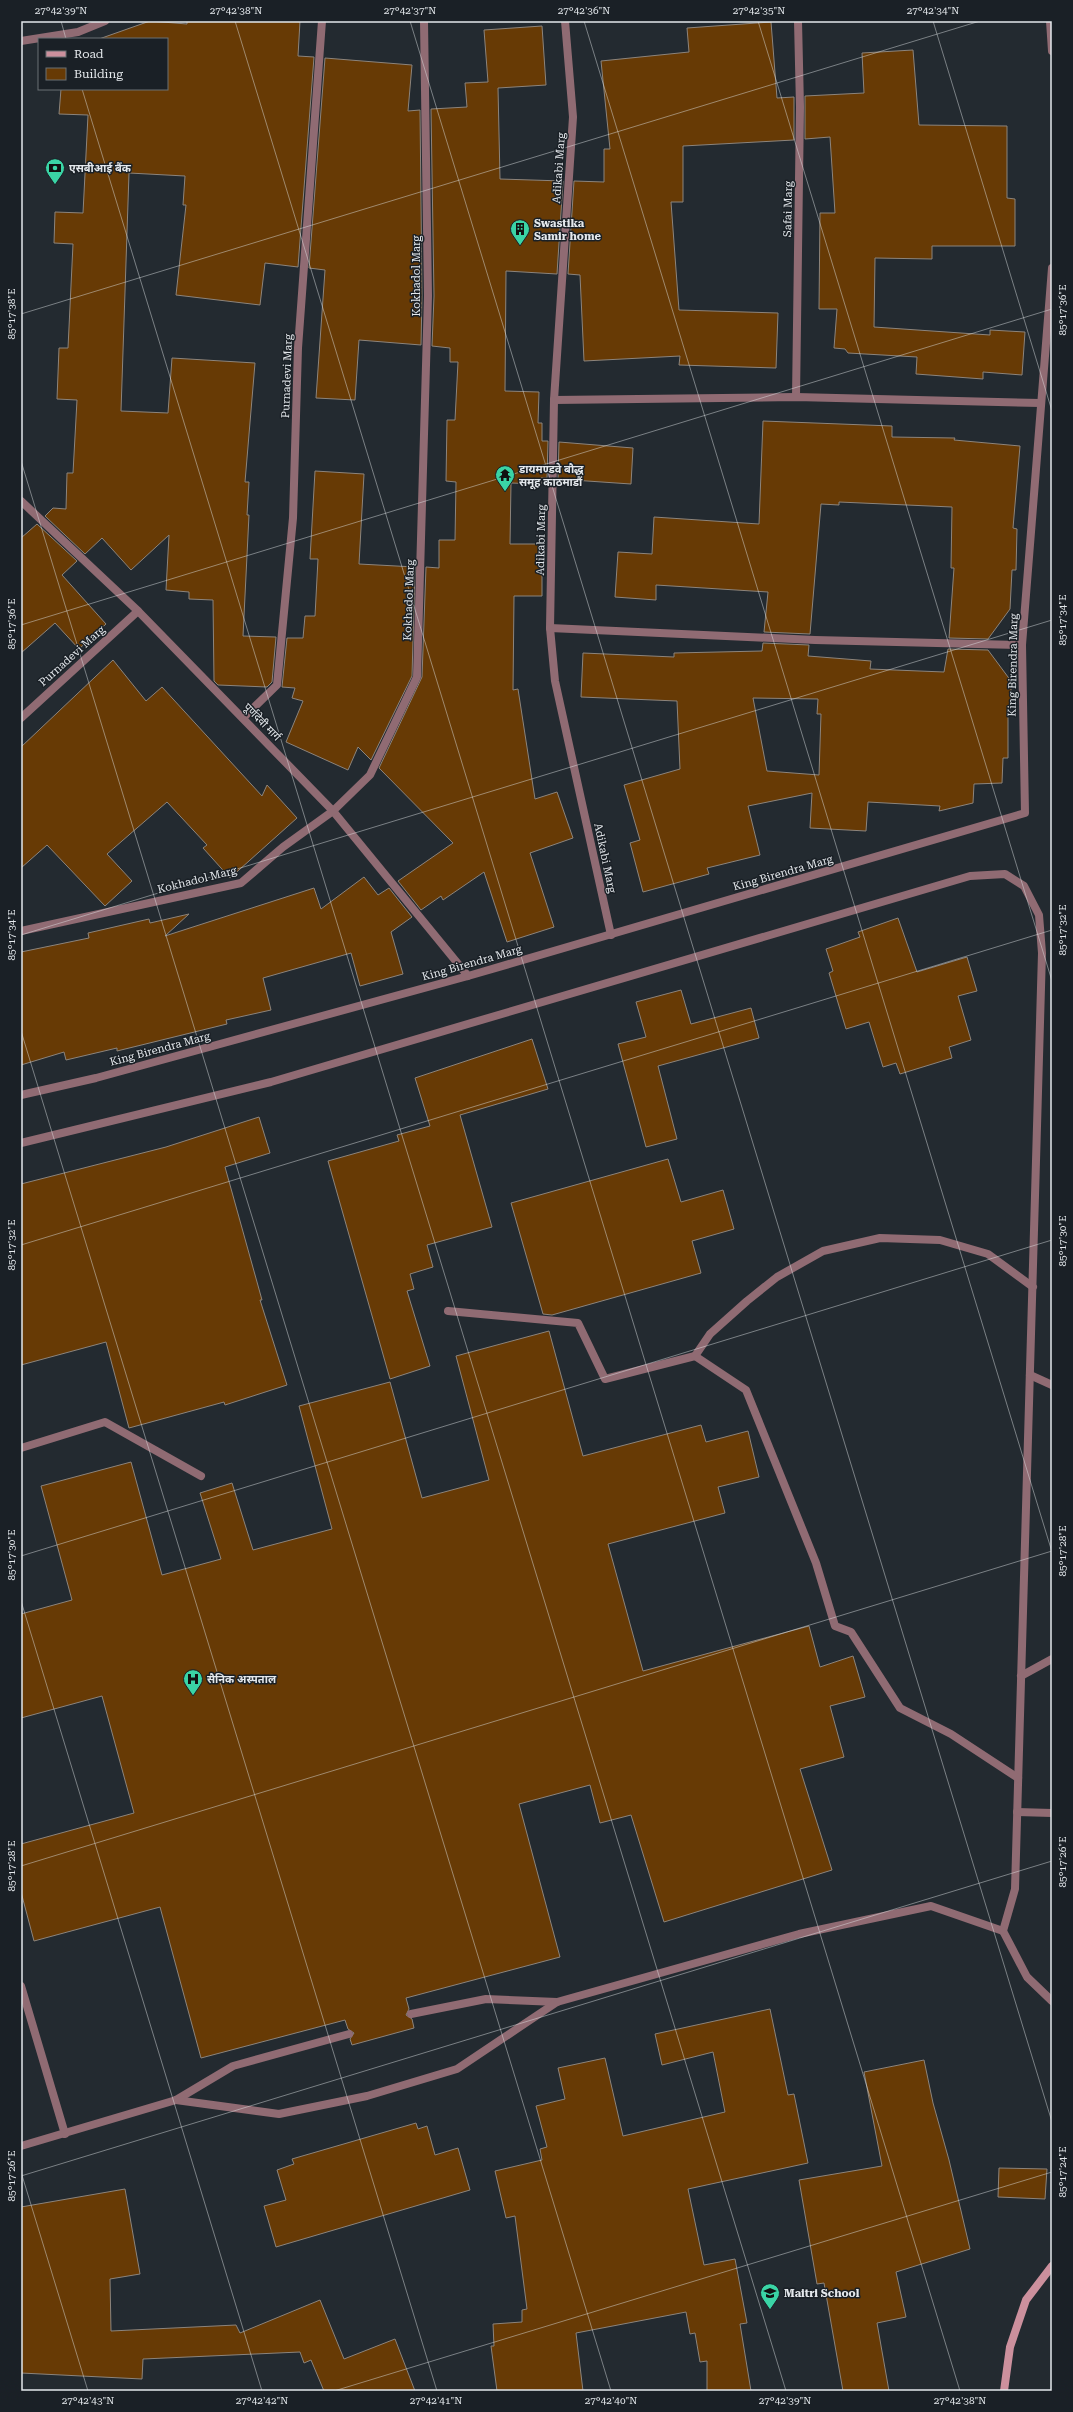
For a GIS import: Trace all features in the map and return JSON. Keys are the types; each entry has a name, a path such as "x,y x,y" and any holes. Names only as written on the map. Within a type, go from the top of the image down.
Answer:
{"main road":[{"path":"1004,2391 1010,2347 1026,2300 1052,2266"}],"street":[{"path":"40,38 78,32 105,21"},
{"name":"Purnadevi Marg","path":"243,718 277,685 293,518 298,348 322,21"},
{"name":"Kokhadol Marg","path":"21,931 241,883 283,847 333,811 370,775 417,677 428,296 424,21"},
{"name":"Adikabi Marg","path":"565,21 573,117 554,400 550,628 555,681 611,935"},
{"name":"Safai Marg","path":"796,397 800,107 798,21"},
{"path":"1050,21 1052,51"},
{"path":"21,41 38,38"},
{"name":"King Birendra Marg","path":"21,1095 96,1078 468,976 1024,813 1022,645 1040,403 1052,268"},
{"path":"554,400 796,397 1040,403"},
{"name":"पूर्णदेवी मार्ग","path":"21,501 138,611 333,811 468,976"},
{"name":"Purnadevi Marg","path":"21,718 138,611"},
{"path":"550,628 815,640 1022,645"},
{"path":"21,1143 271,1082 970,876 1005,874 1024,886 1039,915 1042,953 1015,1889 1003,1931"},
{"path":"448,1312 578,1323 605,1379 695,1356 710,1334 777,1277 822,1251 880,1238 940,1240 988,1254 1033,1288"},
{"path":"695,1356 746,1390 816,1563 835,1626 851,1632 900,1708 951,1734 1018,1778"},
{"path":"1030,1375 1052,1385"},
{"path":"21,1448 105,1422 201,1476"},
{"path":"1021,1676 1052,1659"},
{"path":"1017,1812 1052,1813"},
{"path":"176,2100 279,2114 367,2096 457,2069 557,2002 798,1934 931,1906 1003,1931 1027,1977 1052,2001"},
{"path":"21,1986 65,2134"},
{"path":"411,2014 486,1999 557,2002"},
{"path":"21,2146 176,2100 233,2066 349,2034"}],"building":[{"path":"150,21 187,24 187,21 300,21 298,56 314,57 298,267 265,263 260,305 176,295 186,205 183,205 185,176 129,173 121,411 168,413 172,358 255,363 245,482 249,482 247,515 249,515 243,636 276,637 272,682 267,687 218,685 214,681 213,600 189,599 189,592 166,590 169,535 131,570 102,538 85,554 45,516 53,508 66,509 67,473 73,473 77,400 57,399 59,348 68,348 73,244 54,243 55,212 83,213 88,115 59,114 61,90 168,90 168,38 102,38"},
{"path":"771,22 777,98 794,97 794,140 683,146 683,202 671,202 679,310 778,313 776,368 679,365 680,356 584,361 580,275 568,274 574,181 604,182 604,149 610,149 601,61 689,52 687,28"},
{"path":"542,26 546,85 498,88 500,179 563,181 557,274 506,271 505,391 539,392 538,423 542,423 542,441 548,441 547,478 541,478 541,484 511,483 510,544 542,544 542,596 514,596 513,690 518,689 535,799 557,792 573,838 530,853 554,927 507,942 484,872 443,900 441,896 421,910 398,881 453,843 379,768 422,677 426,567 439,568 439,540 455,540 456,482 446,481 447,420 455,420 458,362 450,362 450,348 432,346 434,296 431,109 467,107 465,83 488,82 484,30"},
{"path":"913,50 919,125 1007,126 1007,198 1015,199 1015,246 932,246 932,259 875,258 874,327 990,335 990,330 1025,332 1022,375 983,372 983,379 916,374 917,357 848,353 845,349 834,348 837,309 819,309 820,213 835,213 830,137 805,139 805,96 864,93 862,53"},
{"path":"325,58 412,65 408,111 420,110 422,296 421,345 359,340 355,400 316,398 325,270 309,268"},
{"path":"763,421 892,426 892,437 955,438 954,440 1020,446 1013,528 1017,529 1016,570 1012,570 1010,609 988,639 949,638 954,568 951,568 952,507 839,502 839,505 821,504 810,634 764,632 768,592 656,585 656,600 615,597 618,552 652,554 654,517 759,524"},
{"path":"559,442 633,448 631,484 558,479"},
{"path":"315,471 364,474 359,564 415,567 412,676 371,760 358,747 348,770 286,742 303,701 292,698 295,688 282,687 287,638 303,638 305,616 315,616 318,559 310,559"},
{"path":"37,524 77,561 62,575 106,624 79,649 55,623 21,653 21,538"},
{"path":"763,643 809,645 808,656 871,661 870,669 944,672 948,649 988,650 1011,681 1011,709 1008,709 1008,758 1003,758 1002,783 974,784 973,803 939,811 940,806 868,802 866,831 810,828 812,793 748,806 760,855 707,868 709,874 643,892 630,843 640,840 624,785 680,769 677,701 581,697 583,653 674,657 674,653 762,651","holes":["753,698 818,699 817,714 821,714 819,775 767,771"]},
{"path":"113,660 146,701 162,687 262,796 267,785 297,818 230,878 203,848 207,845 167,802 107,854 132,881 105,906 47,845 21,868 21,747"},
{"path":"364,877 378,895 389,888 412,917 391,932 403,974 360,986 351,953 263,978 271,1010 226,1020 227,1024 117,1051 117,1048 66,1060 64,1052 21,1065 21,952 89,938 88,933 149,919 150,923 189,914 165,936 314,888 321,909"},
{"path":"898,918 917,972 967,957 977,991 958,996 971,1040 949,1047 952,1058 900,1074 896,1063 883,1067 869,1022 846,1029 829,973 833,971 826,949 860,937 858,932"},
{"path":"681,990 691,1024 751,1008 759,1038 658,1066 677,1139 646,1147 618,1044 646,1037 636,1002"},
{"path":"532,1039 548,1089 460,1115 492,1227 427,1245 433,1267 410,1274 414,1289 407,1291 430,1366 390,1379 328,1161 399,1141 397,1135 430,1126 415,1078"},
{"path":"259,1117 270,1153 225,1167 262,1300 260,1300 287,1385 225,1405 224,1402 129,1428 106,1342 21,1365 21,1184 166,1147"},
{"path":"668,1159 681,1202 723,1190 734,1229 692,1241 701,1273 552,1315 543,1314 511,1203"},
{"path":"549,1331 583,1456 701,1425 706,1442 748,1431 759,1477 718,1487 725,1513 608,1544 643,1671 809,1626 820,1667 853,1656 865,1697 830,1706 844,1757 800,1769 832,1870 664,1922 631,1815 600,1823 590,1785 519,1804 560,1957 406,1998 409,2009 406,2015 412,2019 414,2028 352,2045 350,2039 354,2033 348,2029 345,2020 201,2058 160,1907 34,1941 21,1892 21,1844 134,1813 102,1696 21,1718 21,1614 72,1600 41,1486 131,1462 162,1575 221,1559 200,1493 232,1483 253,1550 332,1529 299,1406 390,1382 422,1498 489,1480 456,1356"},
{"path":"770,2009 788,2095 794,2094 808,2163 688,2189 704,2265 735,2259 747,2323 740,2324 751,2391 707,2391 707,2361 700,2362 695,2333 690,2334 686,2312 576,2333 583,2391 497,2391 491,2346 494,2346 493,2324 522,2322 522,2310 527,2309 515,2216 506,2218 495,2171 542,2160 540,2149 547,2147 536,2106 565,2099 558,2068 605,2058 623,2136 725,2112 713,2052 662,2065 655,2034"},
{"path":"924,2060 933,2103 949,2160 970,2249 896,2272 906,2317 877,2323 889,2391 843,2391 824,2283 817,2284 799,2180 882,2166 864,2072"},
{"path":"416,2123 418,2129 427,2126 435,2155 458,2148 470,2190 276,2247 264,2206 286,2200 277,2170 294,2164 292,2159"},
{"path":"999,2168 1047,2169 1045,2199 998,2197"},
{"path":"125,2189 140,2274 110,2279 111,2331 236,2325 240,2333 320,2300 344,2359 395,2339 415,2391 324,2391 311,2360 304,2363 300,2352 143,2359 142,2379 21,2373 21,2207"}],"place":[{"name":"एसबीआई बैंक","path":"55,185"},
{"name":"Swastika Samir home","path":"520,246"},
{"name":"डायमण्डवे बौद्ध समूह काठमाडौं","path":"505,492"},
{"name":"सैनिक अस्पताल","path":"193,1696"},
{"name":"Maitri School","path":"770,2310"}]}
